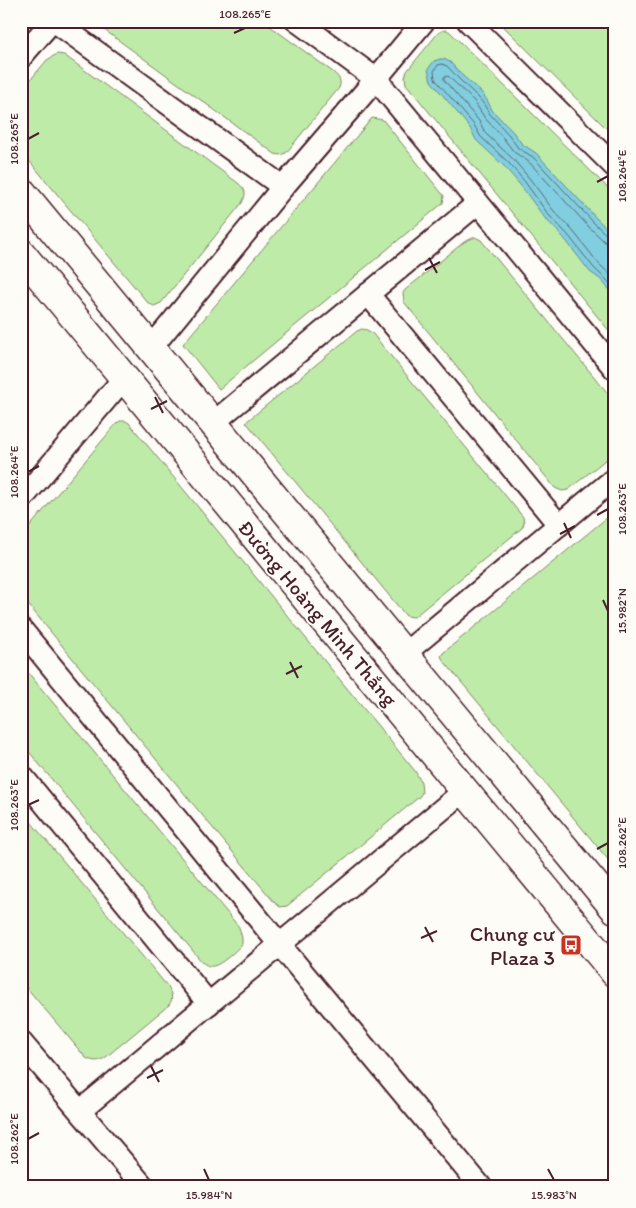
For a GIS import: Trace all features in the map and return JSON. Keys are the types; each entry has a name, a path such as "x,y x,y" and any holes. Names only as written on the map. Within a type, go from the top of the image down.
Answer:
{"main road":[{"name":"Đường Hoàng Minh Thắng","path":"21,191 615,909"},
{"name":"Đường Hoàng Minh Thắng","path":"21,253 615,973"},
{"path":"124,378 151,348"},
{"path":"464,791 496,765"}],"street":[{"path":"21,57 53,21 283,187"},
{"path":"297,21 376,79 615,369"},
{"path":"151,348 283,187 424,21"},
{"path":"468,21 615,167"},
{"path":"213,423 478,203"},
{"path":"368,294 559,525"},
{"path":"21,500 124,378"},
{"path":"404,654 615,478"},
{"path":"21,629 481,1187"},
{"path":"21,775 209,1004"},
{"path":"80,1112 464,791"},
{"path":"21,1042 144,1187"}],"green space":[{"path":"92,21 263,21 333,72 339,79 340,86 286,153 275,154"},
{"path":"498,21 615,21 615,137"},
{"path":"444,30 450,32 615,195 615,338 406,84 405,77 407,71 438,33"},
{"path":"57,54 64,55 238,183 244,190 245,197 242,203 161,303 154,306 148,303 21,151 21,91 47,60"},
{"path":"372,118 383,120 444,196 443,203 219,389 183,344"},
{"path":"475,237 481,240 615,402 615,452 568,490 562,491 555,488 404,302 403,293 405,290 464,242"},
{"path":"362,329 372,333 523,517 524,523 522,528 414,617 406,616 246,422 357,331"},
{"path":"120,421 129,423 415,771 421,782 422,793 419,797 287,906 280,907 274,902 21,596 21,537"},
{"path":"615,511 615,868 441,656"},
{"path":"21,664 239,927 242,944 224,960 212,966 202,962 21,742"},
{"path":"21,810 168,987 171,994 172,998 169,1005 99,1061 86,1058 21,981"}],"water":[{"path":"440,59 450,62 482,93 492,110 522,144 536,153 615,236 615,296 600,279 590,272 504,166 476,140 470,128 431,81 428,69 434,61"}],"place":[{"name":"Chung cư Plaza 3","path":"571,945"}]}
